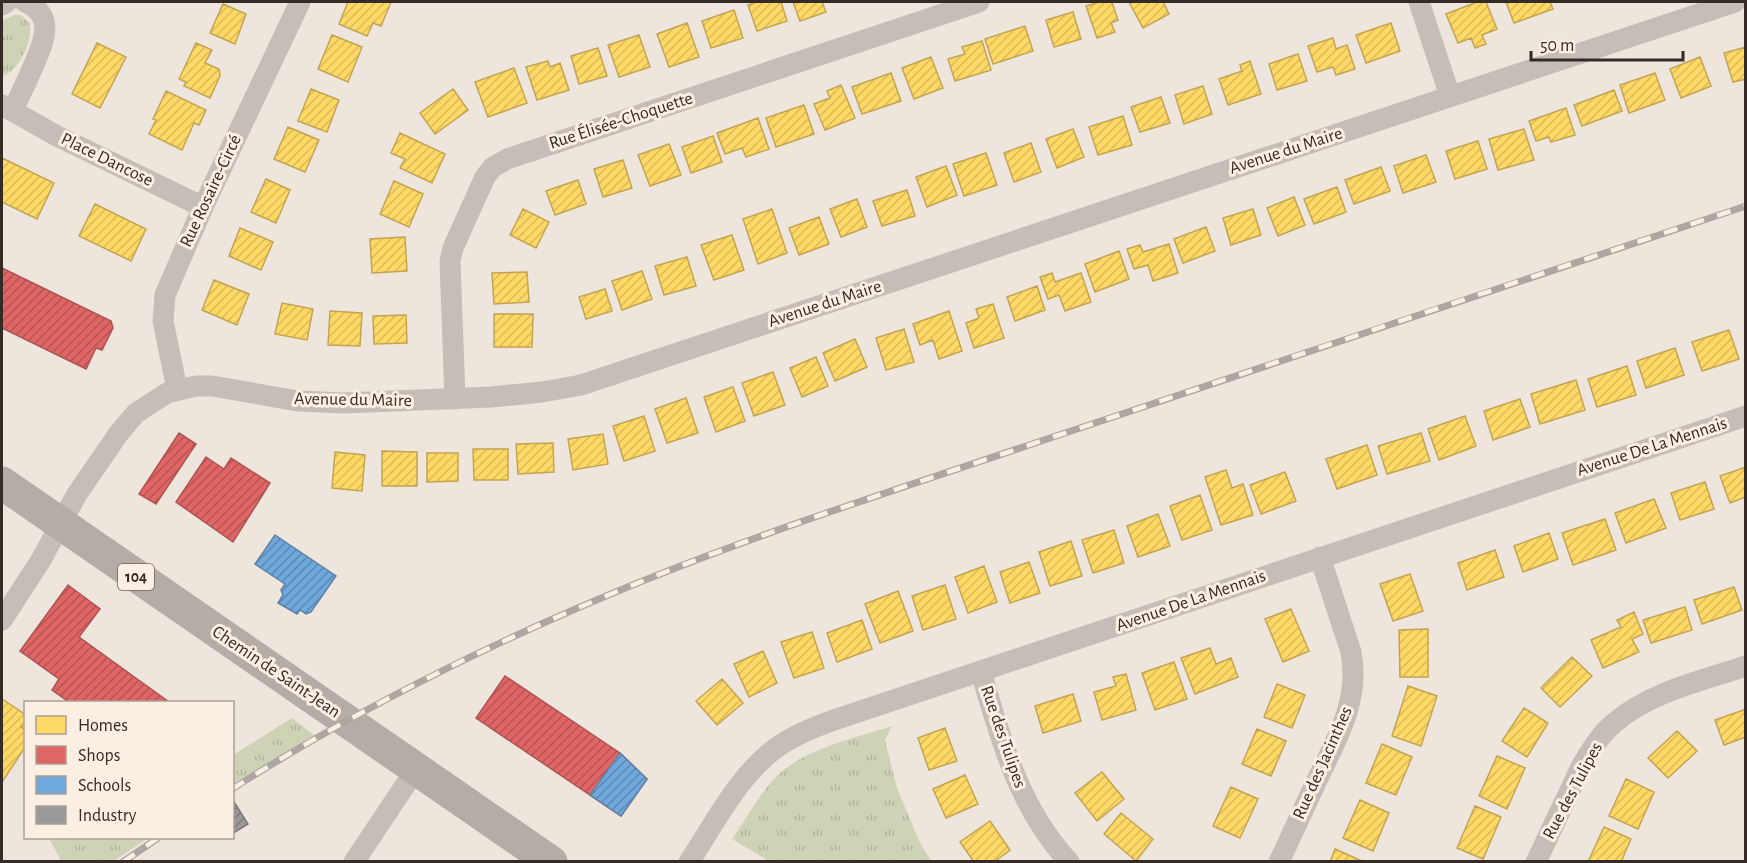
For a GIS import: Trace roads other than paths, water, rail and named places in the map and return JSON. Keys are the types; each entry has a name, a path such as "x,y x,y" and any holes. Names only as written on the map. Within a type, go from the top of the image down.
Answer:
{"main road":[{"name":"Chemin de Saint-Jean","path":"2,483 551,861"}],"street":[{"path":"2,5 7,2"},
{"name":"Place Dancose","path":"25,2 33,5 39,12 45,31 36,58 7,108 57,136 203,207"},
{"name":"Rue Rosaire-Circé","path":"177,389 163,306 174,272 203,207 300,2"},
{"name":"Rue Élisée-Choquette","path":"455,399 451,254 485,177 493,167 507,159 979,2"},
{"path":"1419,2 1450,96"},
{"name":"Avenue du Maire","path":"2,620 41,560 77,494 131,417 147,404 177,389 219,386 322,403 455,399 542,392 605,378 1736,2"},
{"name":"Avenue De La Mennais","path":"689,861 744,781 768,755 789,740 834,720 1746,416"},
{"name":"Rue des Jacinthes","path":"1279,861 1340,732 1353,693 1354,664 1320,557"},
{"name":"Rue des Tulipes","path":"1536,861 1582,765 1591,750 1613,724 1655,698 1746,666"},
{"name":"Rue des Tulipes","path":"981,672 1006,756 1018,786 1038,821 1069,861"},
{"path":"354,861 416,769"}],"railway":[{"path":"234,788 330,730 431,676 587,604 691,562 899,488 1746,206"},
{"path":"123,862 157,839"}]}
